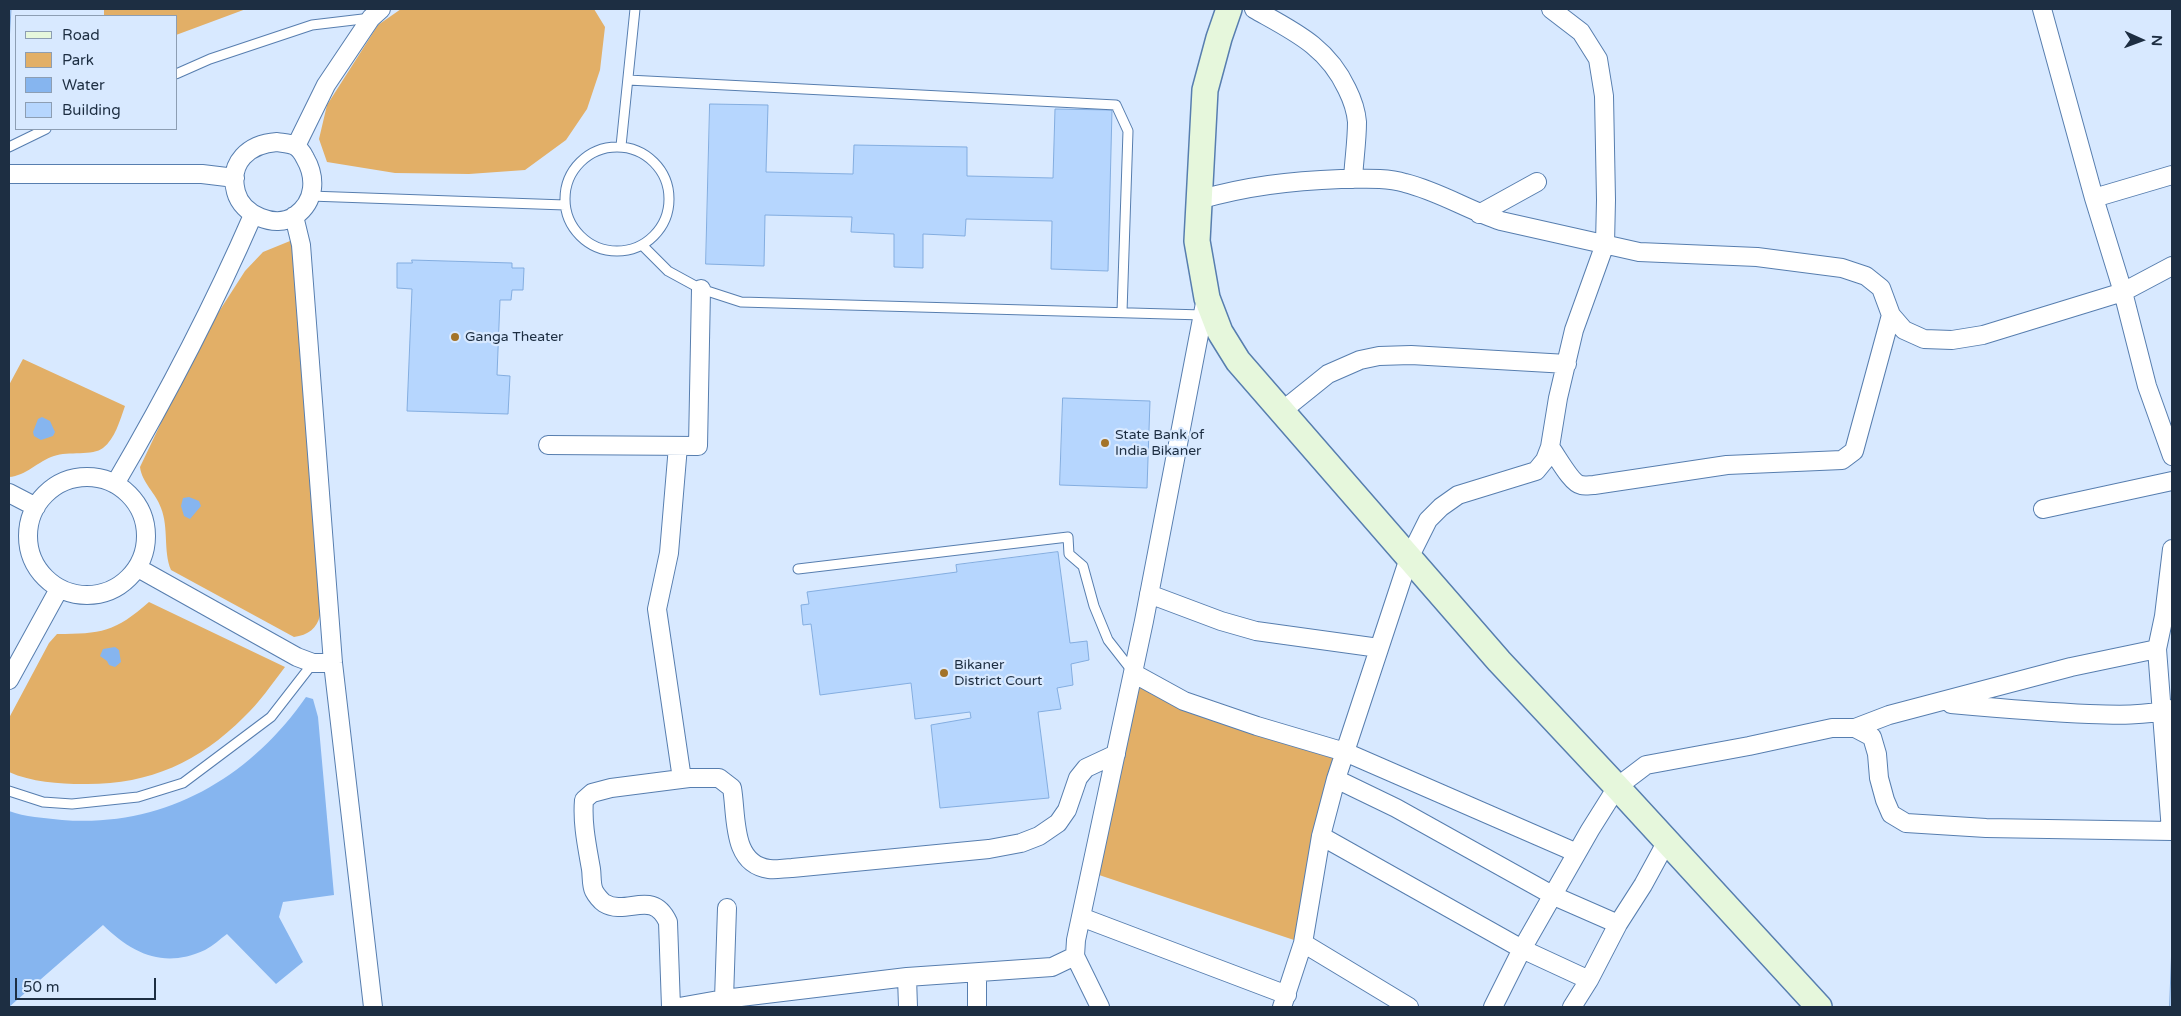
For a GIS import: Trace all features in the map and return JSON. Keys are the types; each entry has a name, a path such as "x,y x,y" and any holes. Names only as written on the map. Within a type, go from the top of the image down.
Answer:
{"street":[{"path":"1100,1007 1075,956 1076,940 1149,594 1205,306 1197,241 1205,90 1229,9"},
{"path":"1254,9 1304,37 1324,54 1342,77 1353,102 1357,121 1353,179"},
{"path":"1081,917 1285,1001 1303,943 1321,836 1336,779 1409,558 1428,520 1440,507 1458,495 1536,470 1546,460 1574,330 1605,244 1604,96 1598,59 1581,32 1551,9"},
{"path":"2042,9 2148,386 2172,456"},
{"path":"296,146 326,85 376,13"},
{"path":"277,142 296,146 311,169 313,183 310,196 294,216 279,220 262,219 253,215 242,205 237,196 235,178 238,165 248,151 262,143 277,142"},
{"path":"9,174 202,174 235,178"},
{"path":"2094,198 2172,175"},
{"path":"1198,200 1276,183 1353,179 1404,182 1428,190 1479,214 1639,252 1757,257 1842,268 1866,276 1881,288 1891,315 1904,330 1924,339 1952,340 1984,335 2123,292 2172,266"},
{"path":"1479,214 1537,182"},
{"path":"115,484 148,426 234,258 253,215"},
{"path":"294,216 301,245 332,663 372,1007"},
{"path":"548,445 698,446 700,289"},
{"path":"1205,306 1238,361 1498,661 1618,787 1818,1007"},
{"path":"1550,447 1561,461 1571,479 1580,485 1612,483 1727,465 1842,460 1854,452 1891,315"},
{"path":"1282,411 1328,374 1360,360 1379,356 1420,356 1567,364"},
{"path":"678,446 670,553 657,609 682,779"},
{"path":"93,477 115,484 134,499 145,521 146,545 138,568 125,583 107,593 87,596 68,593 58,589 41,574 30,553 28,529 36,507 50,489 71,479 93,477"},
{"path":"2043,509 2172,481"},
{"path":"9,493 36,507"},
{"path":"1855,728 1872,737 1885,800 1891,814 1906,823 1959,827 2172,831 2166,711 2157,649 2168,615 2172,549"},
{"path":"138,568 298,657 313,663 332,663"},
{"path":"9,680 58,589"},
{"path":"1149,594 1220,621 1256,631 1379,648"},
{"path":"1493,1007 1522,949 1577,853 1618,787 1646,765 1832,728 1855,728 1889,715 2071,667 2157,649"},
{"path":"1133,672 1184,701 1257,726 1345,752 1577,853"},
{"path":"1937,703 2057,713 2117,715 2166,711"},
{"path":"671,1007 668,922 663,912 654,906 645,904 612,906 603,903 594,891 583,813 584,800 592,793 611,788 682,779 719,778 732,788 738,841 745,857 756,866 770,869 989,850 1021,843 1040,836 1058,823 1067,810 1078,778 1086,768 1116,754"},
{"path":"1336,779 1396,808 1554,896 1618,924"},
{"path":"1321,836 1522,949 1589,980"},
{"path":"1572,1007 1667,841"},
{"path":"724,999 727,908"},
{"path":"1303,943 1408,1007"},
{"path":"680,1007 724,999 907,977 1052,967 1075,956"},
{"path":"977,973 977,1007"},
{"path":"907,977 908,1007"}],"lane":[{"path":"621,146 635,9"},
{"path":"178,73 210,59 312,25 376,13"},
{"path":"628,80 1116,105 1128,130 1122,312"},
{"path":"9,147 44,130"},
{"path":"621,146 637,150 651,159 662,172 668,188 669,205 664,221 655,235 642,245 626,251 609,251 593,246 579,236 570,222 565,205 566,187 573,170 586,156 602,148 621,146"},
{"path":"310,196 565,205"},
{"path":"642,245 668,271 700,289 741,302 1122,312 1205,306"},
{"path":"798,569 1068,537 1069,554 1083,566 1094,606 1108,640 1133,672"},
{"path":"9,791 43,802 72,804 138,796 183,783 271,717 313,663"}],"green space":[{"path":"104,9 246,9 178,34 178,15 104,15"},
{"path":"401,9 594,9 605,27 600,70 587,109 566,140 525,170 469,174 395,173 327,162 319,139 327,105 378,25"},
{"path":"290,241 293,244 320,615 314,628 304,635 294,637 171,570 167,555 163,516 159,503 143,478 140,467 200,341 245,271 263,252"},
{"path":"23,359 125,406 117,429 111,440 103,448 93,452 54,456 21,474 9,477 9,385"},
{"path":"149,602 285,667 255,706 227,733 190,759 171,768 129,780 83,784 45,782 9,772 9,718 49,643 57,634 96,632 117,625"},
{"path":"1133,673 1345,752 1303,943 1090,872"}],"water":[{"path":"42,417 50,421 55,432 53,436 41,440 34,436 33,432 38,419"},
{"path":"189,497 199,501 201,506 190,519 184,516 181,506 183,498"},
{"path":"115,647 119,650 121,662 115,667 109,665 100,656 103,649"},
{"path":"306,697 313,699 318,717 334,895 283,902 279,917 303,962 276,984 227,934 205,950 190,956 163,958 150,956 138,951 126,944 103,925 9,1007 9,811 48,819 99,820 135,816 169,806 200,792 230,774 258,752 283,726"}],"building":[{"path":"9,9 11,9 9,43"},
{"path":"710,104 768,105 766,172 853,174 854,145 967,147 967,176 1053,178 1055,109 1112,110 1108,271 1051,269 1052,221 966,219 965,236 923,234 923,268 894,267 894,234 851,232 852,217 765,215 764,266 706,264"},
{"name":"Ganga Theater","path":"412,260 512,263 512,268 524,268 523,290 512,290 511,300 500,300 497,375 510,376 508,414 407,411 412,289 397,288 397,263 412,263"},
{"name":"State Bank of India Bikaner","path":"1063,398 1150,401 1147,488 1060,485"},
{"name":"Bikaner District Court","path":"1058,552 1070,643 1087,641 1089,660 1071,664 1073,685 1057,688 1061,709 1038,712 1049,798 940,808 931,725 971,718 970,712 915,719 911,683 820,695 811,624 803,625 801,605 809,604 807,592 957,572 956,565"},
{"path":"2172,944 2172,1007 2170,1007"}],"place":[{"name":"Ganga Theater","path":"455,337"},
{"name":"State Bank of India Bikaner","path":"1105,443"},
{"name":"Bikaner District Court","path":"944,673"}]}
